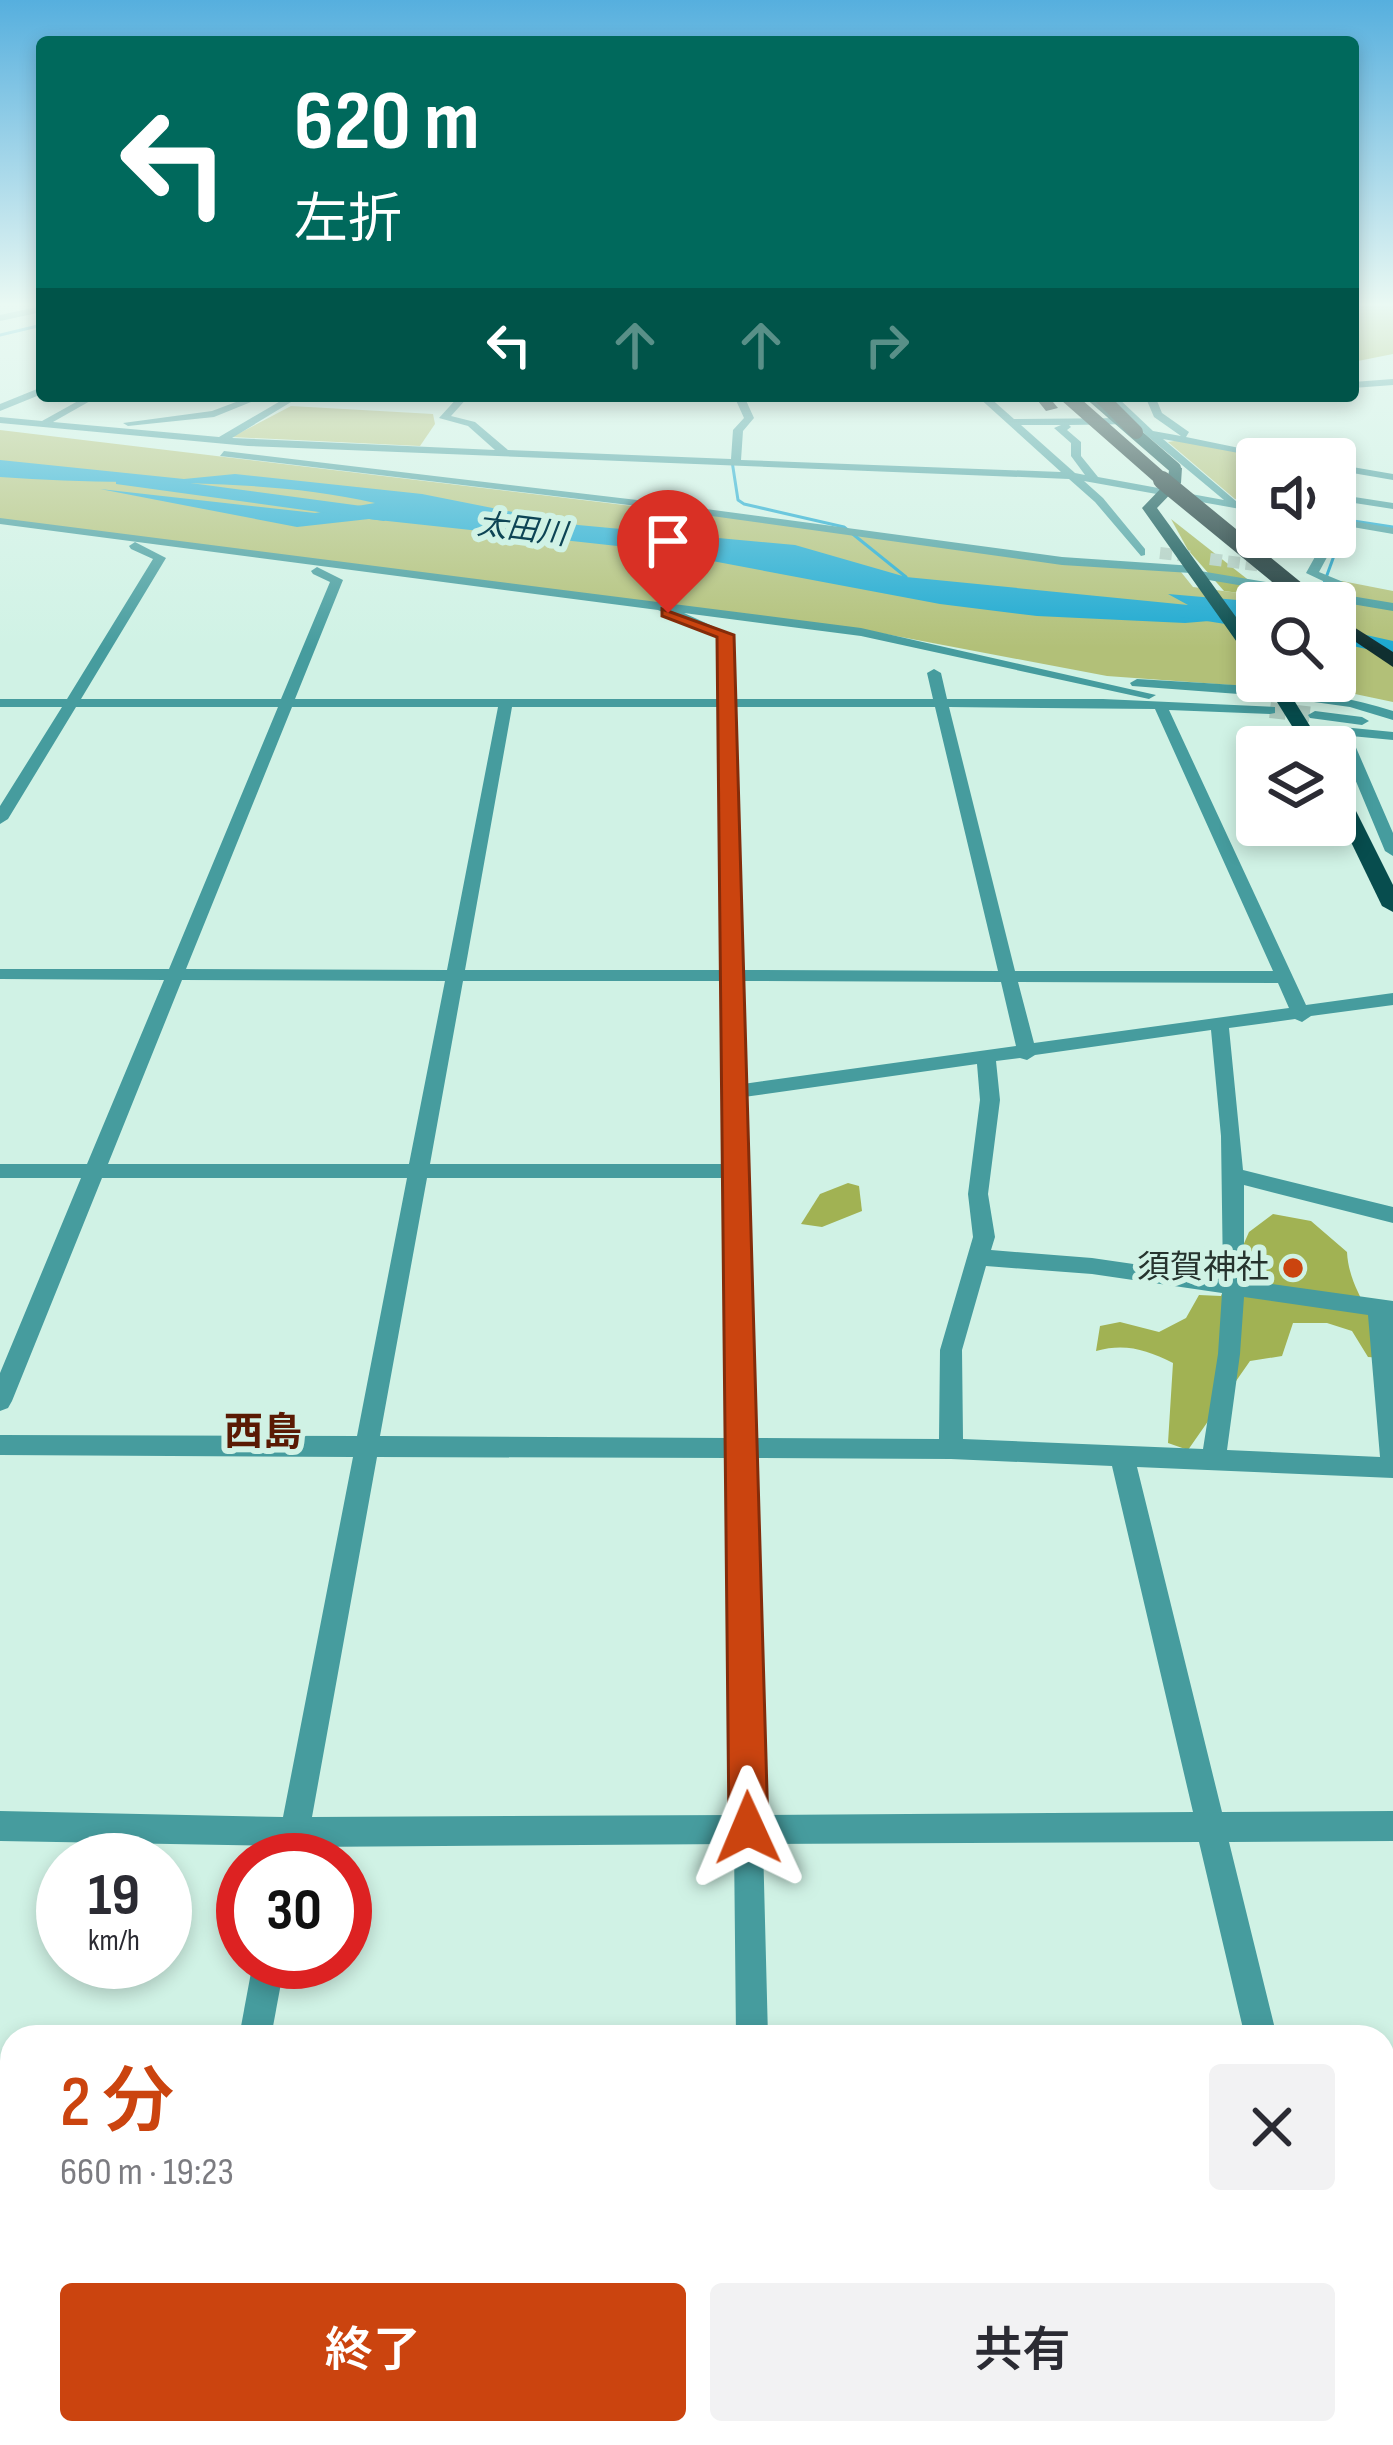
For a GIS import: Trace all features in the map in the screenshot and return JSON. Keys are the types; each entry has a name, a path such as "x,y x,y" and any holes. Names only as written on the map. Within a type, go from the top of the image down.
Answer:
{"highway":[{"path":"1068,420 1110,465 1267,582"},
{"path":"1095,420 1287,582"},
{"path":"1130,420 1141,428"},
{"path":"1356,635 1393,661"},
{"path":"1356,649 1393,675"}],"main road":[{"path":"1104,420 1185,498"},
{"path":"1141,428 1180,469 1149,508 1199,567 1236,625"},
{"path":"1356,830 1391,898"}],"street":[{"path":"12,420 222,441 1074,476 1236,506"},
{"path":"45,423 50,420"},
{"path":"116,430 156,420"},
{"path":"136,432 130,437 235,456 285,453 218,447 256,420"},
{"path":"453,420 471,424 505,453"},
{"path":"736,461 738,430 745,420"},
{"path":"1133,420 1141,428"},
{"path":"1164,420 1188,440"},
{"path":"1009,422 1141,428 1236,449"},
{"path":"1009,422 1074,476 1142,552"},
{"path":"1072,425 1059,428 1076,442 1076,456 1095,480"},
{"path":"0,429 998,552 1199,567 1393,603"},
{"path":"1180,469 1236,502"},
{"path":"1356,471 1392,477"},
{"path":"1185,498 1209,491 1210,484"},
{"path":"1356,500 1393,506"},
{"path":"0,521 898,638 1106,682 1236,691"},
{"path":"1356,529 1393,531"},
{"path":"0,531 94,534 160,558 0,819"},
{"path":"998,552 1160,554"},
{"path":"0,1401 337,580 261,556"},
{"path":"1320,558 1312,573 1393,603"},
{"path":"664,609 725,635 736,977 734,1171 752,2025"},
{"path":"934,673 1027,1054"},
{"path":"1106,682 1128,691 1245,709"},
{"path":"0,703 1102,703 1245,709 1260,702"},
{"path":"1344,702 1393,716"},
{"path":"293,1833 506,703"},
{"path":"1162,709 1302,1016"},
{"path":"1315,715 1393,726"},
{"path":"1393,736 1342,731 1393,850"},
{"path":"1369,794 1393,795"},
{"path":"0,974 1286,976"},
{"path":"738,1091 1302,1016 1393,999"},
{"path":"1214,1462 1236,1288 1232,1117 1220,1027"},
{"path":"950,1449 952,1350 984,1238 978,1194 989,1100 986,1060"},
{"path":"0,1171 734,1171"},
{"path":"1232,1175 1393,1215"},
{"path":"0,1445 950,1449 1393,1468 1386,1309 1092,1266 977,1257"},
{"path":"1122,1457 1258,2025"},
{"path":"0,1826 216,1841"},
{"path":"372,1843 748,1828 1214,1831 1393,1826"},
{"path":"257,2025 264,1989"}],"green space":[{"path":"264,420 434,420 435,424 420,446 232,437"},
{"path":"0,430 1181,572 1193,587 1236,593 1236,685 1107,676 880,633 0,520"},
{"path":"1181,440 1236,451 1236,499 1235,499 1168,442"},
{"path":"1171,519 1251,582 1236,582 1236,593 1224,591 1188,550"},
{"path":"1356,584 1393,591 1393,702 1356,694"},
{"path":"848,1183 859,1186 862,1211 822,1227 801,1224 820,1194"},
{"path":"1273,1214 1311,1221 1347,1252 1384,1358 1368,1357 1352,1331 1327,1323 1293,1323 1282,1356 1250,1361 1188,1450 1168,1443 1173,1363 1136,1349 1096,1351 1100,1326 1120,1322 1159,1332 1186,1318 1199,1295 1221,1296 1249,1232"}],"water":[{"path":"0,460 184,479 235,474 422,494 578,525 795,545 906,577 1188,605 1168,594 1236,600 1236,619 1185,623 1037,616 940,604 654,550 369,519 297,527 100,489 315,513 375,503 329,494 236,485 0,477"}],"waterway":[{"path":"732,461 738,500 844,527 906,577"},
{"name":"太田川","path":"123,480 384,515"},
{"path":"1324,582 1347,520 1393,527"},
{"name":"太田川","path":"1189,612 1236,619"},
{"name":"太田川","path":"1356,640 1393,648"}],"tunnel":[{"path":"1160,553 1195,557"},
{"path":"1210,559 1271,567"},
{"path":"1270,710 1315,715"}],"place":[{"name":"須賀神社","path":"1293,1268"}],"district":[{"name":"西島","path":"263,1433"}],"route":[{"path":"668,613 725,635 738,1091 734,1171 748,1828"}]}
